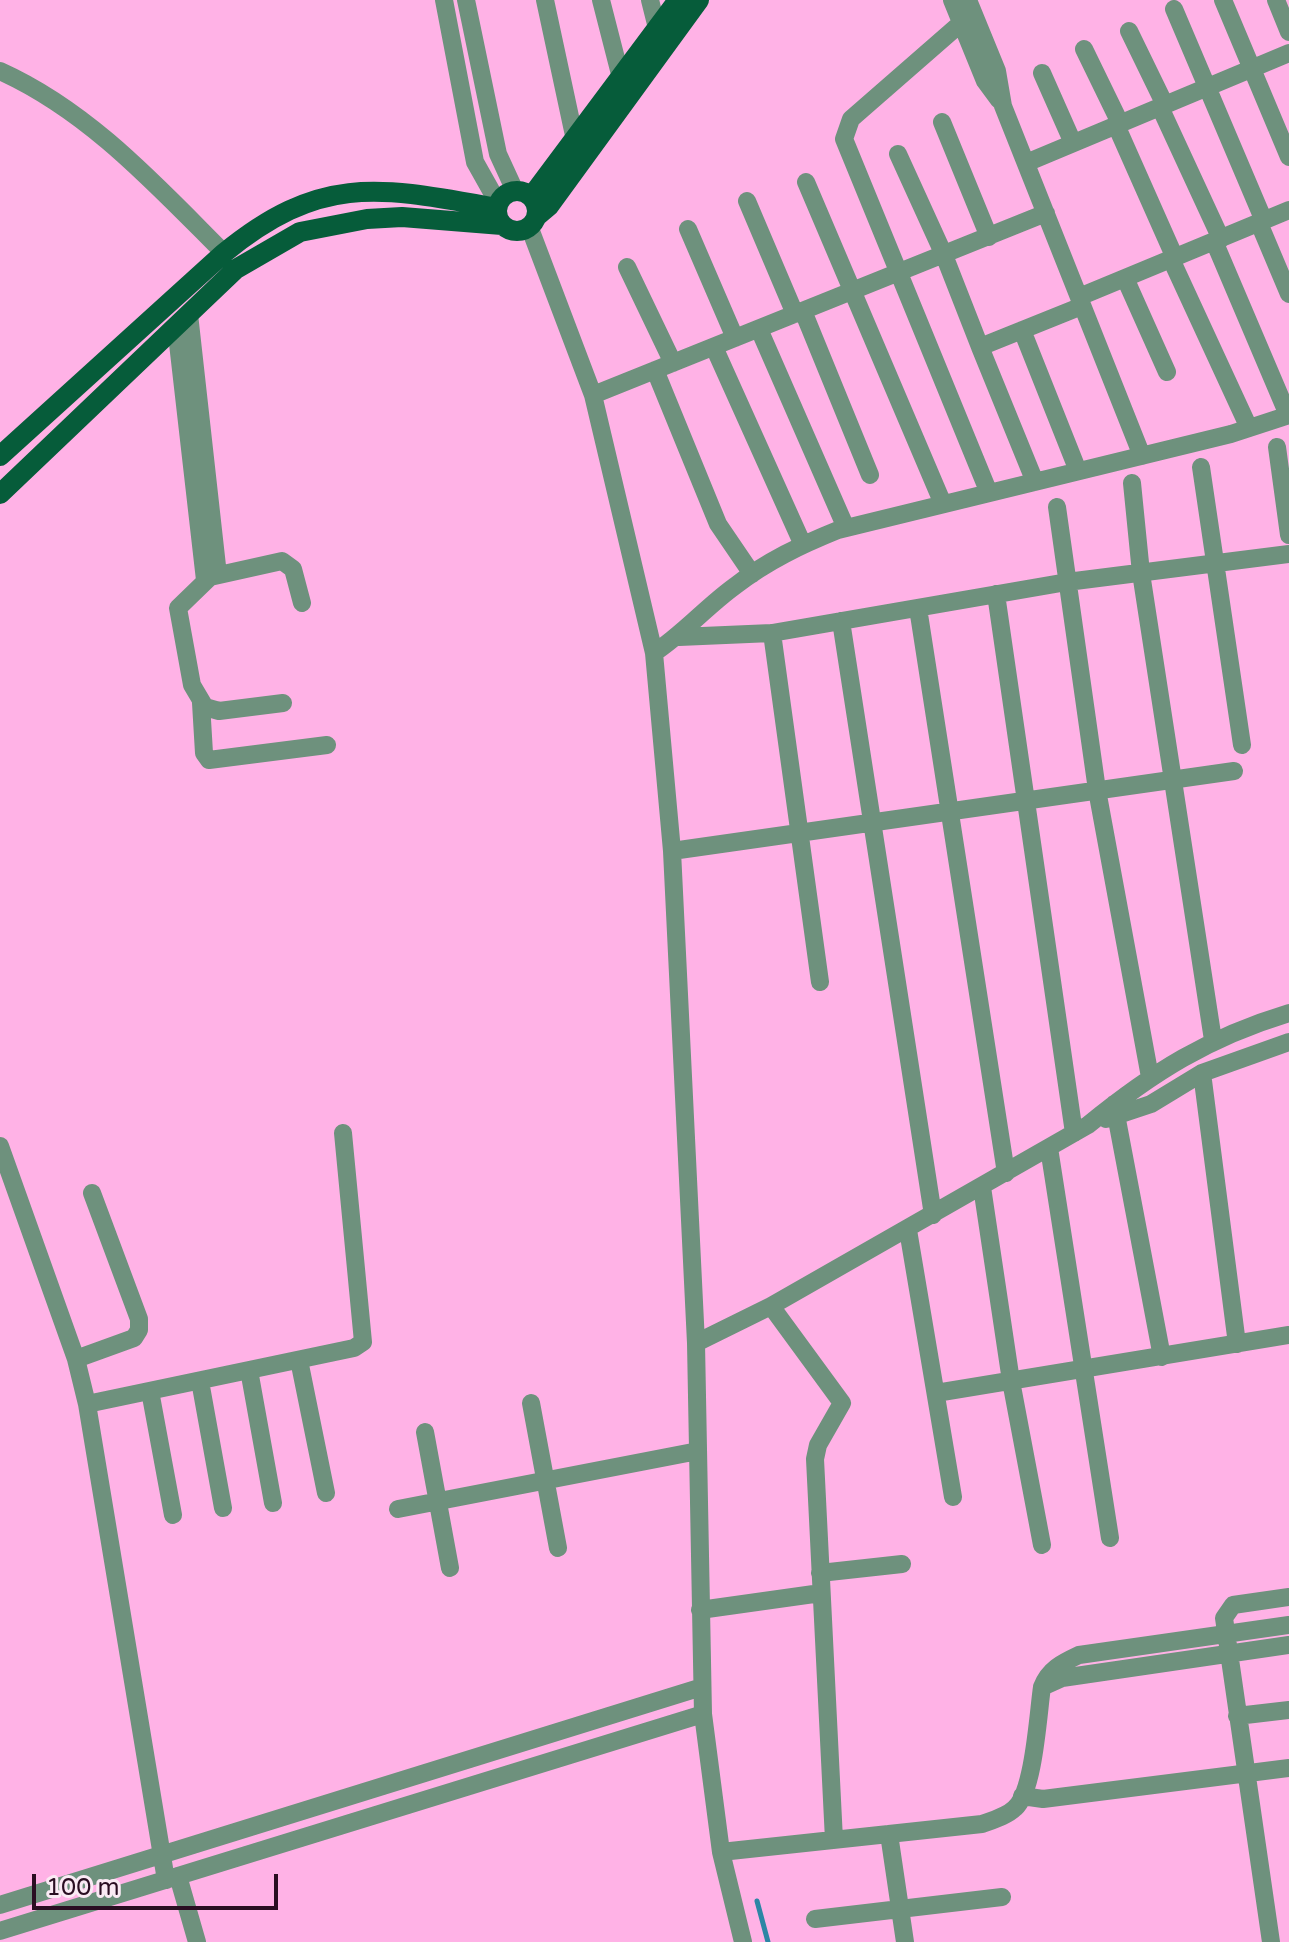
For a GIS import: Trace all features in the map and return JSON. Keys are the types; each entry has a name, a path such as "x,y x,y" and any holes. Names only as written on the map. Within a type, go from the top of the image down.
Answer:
{"main road":[{"path":"515,209 575,140 678,0"},
{"path":"0,494 236,269 300,232 367,219 549,206 699,0"},
{"path":"0,456 224,253 260,224 290,208 329,197 400,191 515,209"}],"street":[{"path":"444,0 475,162 515,209"},
{"path":"466,0 498,154 515,209 593,395 654,653 672,851 696,1343 703,1714 721,1852 743,1942"},
{"path":"545,0 575,140"},
{"path":"601,0 621,78"},
{"path":"650,0 657,28"},
{"path":"952,0 985,81 1003,106"},
{"path":"968,0 997,71 1003,106 1142,456"},
{"path":"1223,0 1289,157"},
{"path":"1276,0 1289,32"},
{"path":"1174,9 1289,294"},
{"path":"961,23 846,127 846,149 989,493"},
{"path":"654,653 679,637 752,574 803,545 846,528 1142,456 1289,415 1129,31"},
{"path":"1084,49 1249,428"},
{"path":"1026,163 1289,53"},
{"path":"0,71 71,112 134,162 224,253"},
{"path":"1042,73 1073,143"},
{"path":"942,122 989,237"},
{"path":"898,154 944,255 1035,482"},
{"path":"806,182 943,504"},
{"path":"747,201 870,475"},
{"path":"980,347 1081,302 1125,278 1289,210"},
{"path":"593,395 1046,213"},
{"path":"688,229 735,338"},
{"path":"627,267 718,524 752,574"},
{"path":"1125,278 1167,372"},
{"path":"183,320 211,578"},
{"path":"759,329 846,528"},
{"path":"1022,330 1078,471"},
{"path":"714,347 803,545"},
{"path":"1277,447 1289,535"},
{"path":"1201,467 1242,745"},
{"path":"1132,483 1141,573 1213,1040"},
{"path":"1057,507 1097,790 1150,1077"},
{"path":"679,637 772,633 1067,582 1289,554"},
{"path":"302,603 293,569 287,561 211,578 178,608 192,685 201,703 204,753 209,760 327,745"},
{"path":"996,594 1024,801 1081,1129"},
{"path":"918,608 1006,1173"},
{"path":"841,621 933,1215"},
{"path":"772,633 820,982"},
{"path":"201,703 219,711 283,703"},
{"path":"672,851 1234,771"},
{"path":"696,1343 771,1306 908,1230 1115,1110 1150,1077 1213,1040 1242,1027 1289,1013"},
{"path":"1115,1110 1151,1104 1202,1073 1289,1042"},
{"path":"1202,1073 1237,1344"},
{"path":"1115,1110 1162,1357"},
{"path":"87,1404 354,1348 363,1342 343,1133"},
{"path":"0,1146 76,1359 87,1404 159,1854 172,1878 197,1942"},
{"path":"1049,1148 1110,1538"},
{"path":"982,1187 1011,1381 1042,1545"},
{"path":"76,1359 134,1338 139,1330 139,1319 92,1193"},
{"path":"908,1230 953,1497"},
{"path":"771,1306 842,1403 818,1445 815,1459 834,1840"},
{"path":"936,1393 1289,1335"},
{"path":"299,1360 326,1493"},
{"path":"249,1370 273,1503"},
{"path":"200,1381 223,1508"},
{"path":"150,1391 173,1515"},
{"path":"531,1403 558,1548"},
{"path":"425,1432 450,1568"},
{"path":"398,1509 698,1451"},
{"path":"820,1573 902,1564"},
{"path":"700,1610 821,1593"},
{"path":"1271,1942 1224,1618 1233,1605 1289,1597"},
{"path":"721,1852 982,1824 1017,1807 1022,1796 1042,1687 1062,1678 1226,1643 1289,1625"},
{"path":"1226,1643 1289,1645"},
{"path":"702,1687 4,1904 13,1933 172,1878 703,1714"},
{"path":"1237,1716 1289,1710"},
{"path":"1022,1796 1043,1799 1289,1768"},
{"path":"889,1834 905,1942"},
{"path":"815,1919 1002,1897"}],"waterway":[{"path":"757,1901 768,1942"}]}
